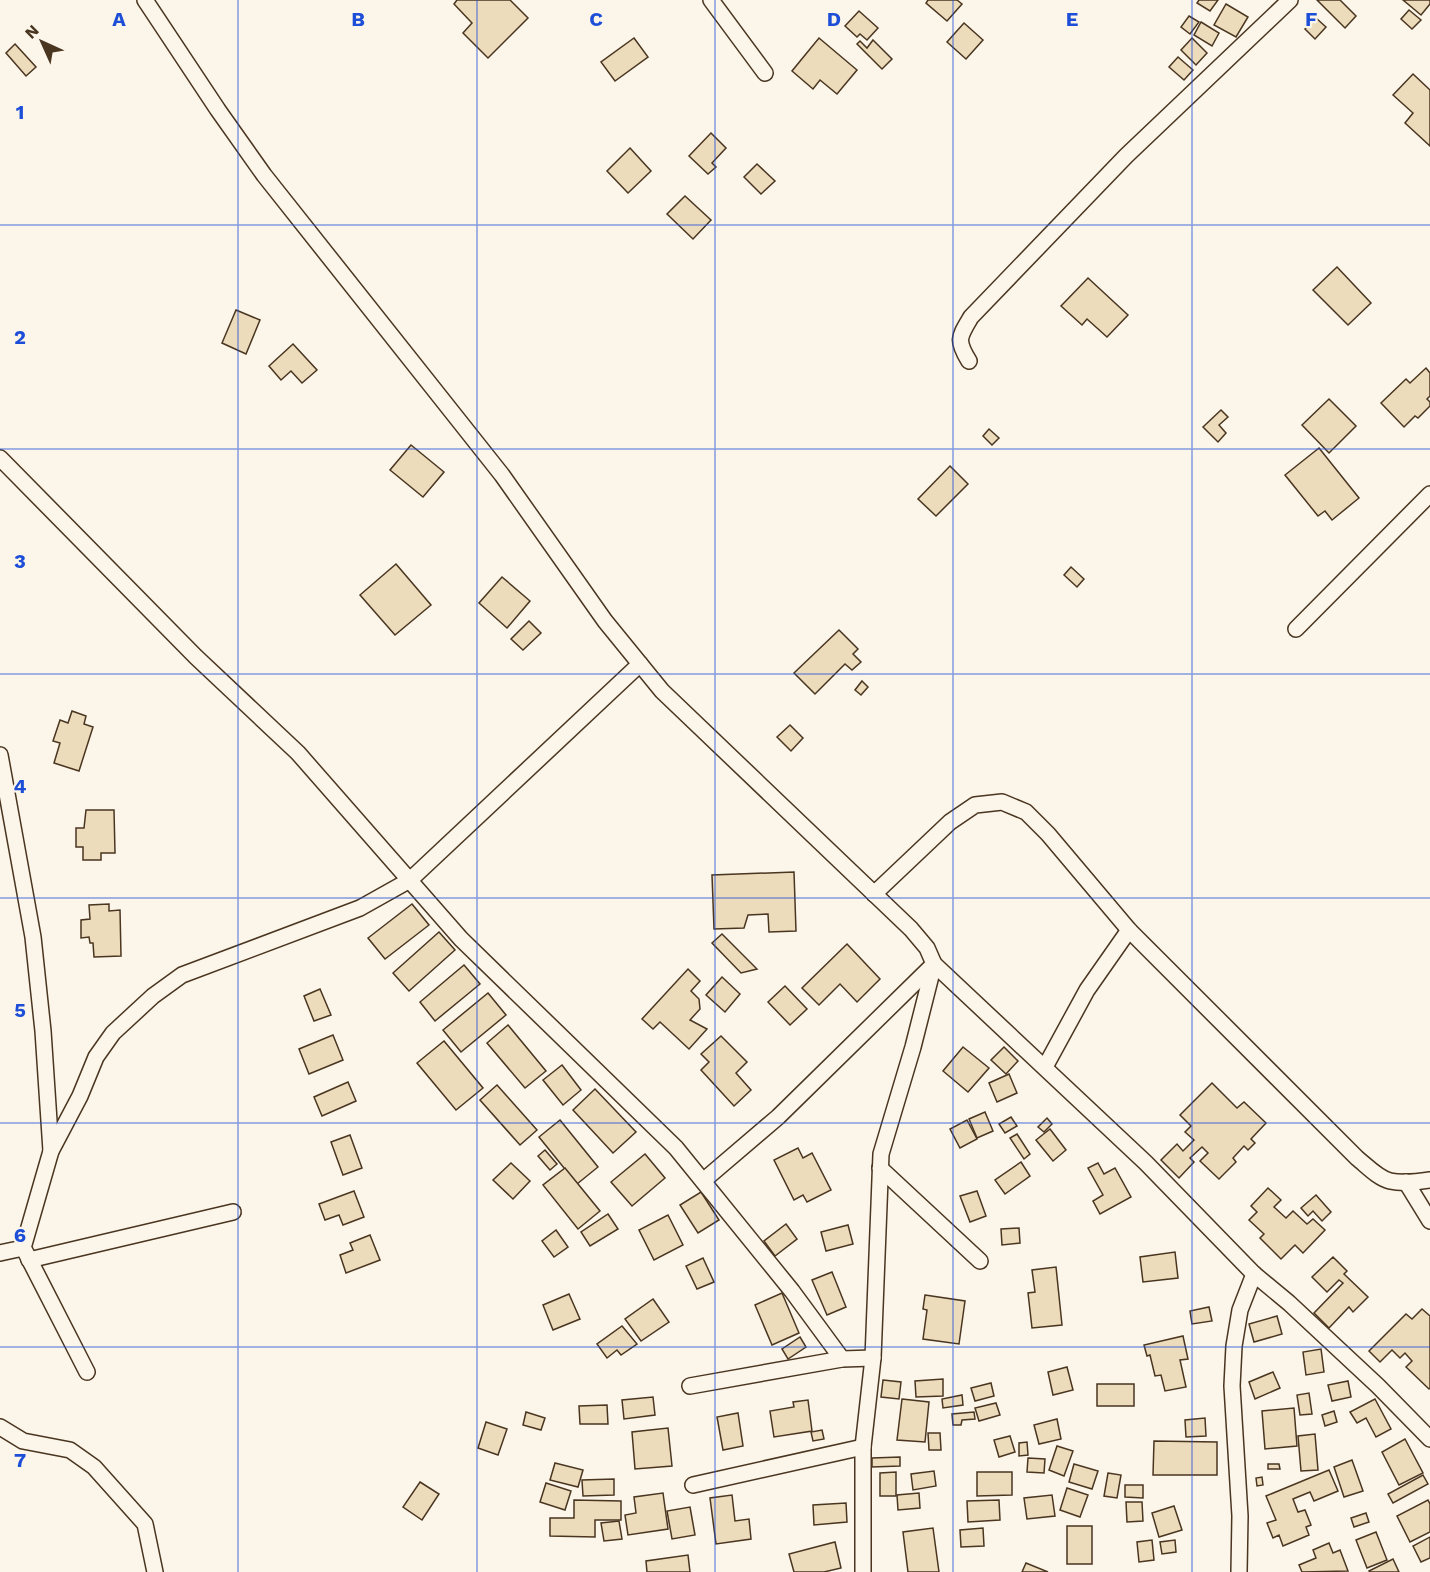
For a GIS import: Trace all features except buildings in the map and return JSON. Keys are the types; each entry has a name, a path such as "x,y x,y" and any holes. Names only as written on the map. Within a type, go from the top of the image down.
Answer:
{"street":[{"path":"145,0 264,176 502,475 605,621 662,690 910,929 927,948 934,964 1146,1162 1254,1274 1378,1386 1430,1439"},
{"path":"711,0 765,73"},
{"path":"969,361 961,348 960,336 971,316 1126,156 1290,0"},
{"path":"0,458 195,657 298,753 461,939 676,1148 792,1291 842,1359"},
{"path":"1296,629 1427,503"},
{"path":"87,1372 26,1254 51,1151 81,1096 96,1057 113,1033 153,996 182,975 360,908 410,880 640,664"},
{"path":"0,755 33,937 43,1030 51,1151"},
{"path":"874,894 950,822 975,805 1002,802 1026,812 1048,834 1129,930 1357,1158 1389,1181 1430,1180"},
{"path":"1045,1067 1087,990 1129,930"},
{"path":"703,1181 786,1110 934,964"},
{"path":"863,1572 863,1447 873,1358 881,1154 913,1047 934,964"},
{"path":"880,1168 980,1261"},
{"path":"1406,1182 1430,1221"},
{"path":"0,1253 26,1254 234,1212"},
{"path":"1239,1572 1240,1516 1232,1386 1234,1346 1240,1310 1254,1274"},
{"path":"690,1386 842,1359 873,1358"},
{"path":"0,1426 23,1441 70,1450 94,1467 145,1524 155,1572"},
{"path":"693,1485 863,1447"}]}
